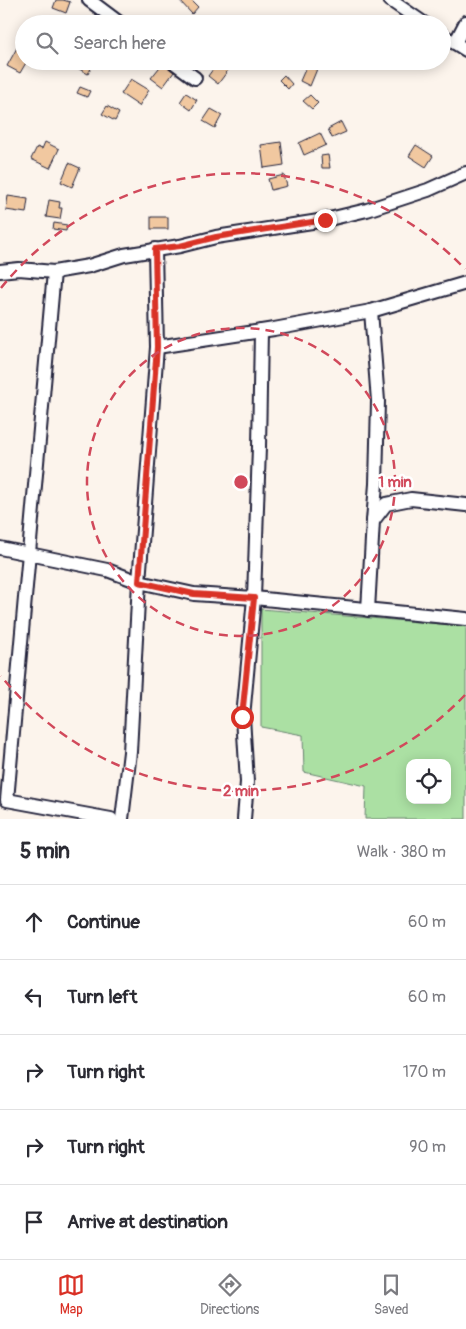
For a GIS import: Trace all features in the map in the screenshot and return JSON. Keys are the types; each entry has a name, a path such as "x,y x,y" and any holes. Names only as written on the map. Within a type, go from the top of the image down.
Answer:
{"street":[{"path":"89,0 109,15"},
{"path":"390,0 412,15"},
{"path":"454,43 466,22"},
{"path":"451,41 466,50"},
{"path":"184,70 195,78"},
{"path":"0,271 19,269 54,272 89,266 124,255 180,246 216,237 325,220 367,210 428,190 466,173"},
{"path":"122,819 130,752 139,582 157,347 155,249"},
{"path":"54,272 29,553 4,800 111,819"},
{"path":"157,347 261,332 370,311 466,283"},
{"path":"368,610 372,521 376,484 378,401 370,311"},
{"path":"244,819 247,782 242,717 254,598 261,332"},
{"path":"372,521 386,504 411,499 466,505"},
{"path":"0,548 106,570 139,582 194,594 466,618"}],"green space":[{"path":"261,609 466,626 466,819 365,819 366,786 304,772 303,735 261,727"}],"building":[{"path":"56,0 70,2 66,13 53,8"},
{"path":"179,0 191,0 198,7 192,14"},
{"path":"15,51 15,70 22,70 20,73 7,66"},
{"path":"81,70 90,70 88,74"},
{"path":"157,70 172,70 174,72 163,87 151,78"},
{"path":"212,70 228,70 218,84 208,76"},
{"path":"305,70 317,70 310,86 300,81"},
{"path":"284,75 292,84 288,89 279,80"},
{"path":"131,79 149,90 139,106 121,94"},
{"path":"80,87 90,91 87,97 77,93"},
{"path":"186,93 197,100 191,110 180,102"},
{"path":"310,95 318,103 312,109 303,101"},
{"path":"107,106 119,113 115,121 102,114"},
{"path":"211,109 222,115 215,128 203,121"},
{"path":"341,122 346,132 332,138 328,129"},
{"path":"320,133 326,145 304,155 299,143"},
{"path":"45,142 59,149 50,168 31,159 37,147 42,149"},
{"path":"281,142 284,165 264,168 261,145"},
{"path":"416,145 433,156 426,167 409,156"},
{"path":"328,155 330,168 322,168 321,156"},
{"path":"69,163 80,168 72,187 61,182"},
{"path":"284,175 287,186 271,190 268,179"},
{"path":"8,196 28,199 26,213 6,210"},
{"path":"49,200 60,202 59,208 62,208 60,219 46,217"},
{"path":"151,217 168,217 168,229 151,229"},
{"path":"54,223 67,225 66,231 53,229"}],"route":[{"path":"242,717 254,598 194,594 139,582 157,347 155,249 180,246 216,237 325,220"}]}
